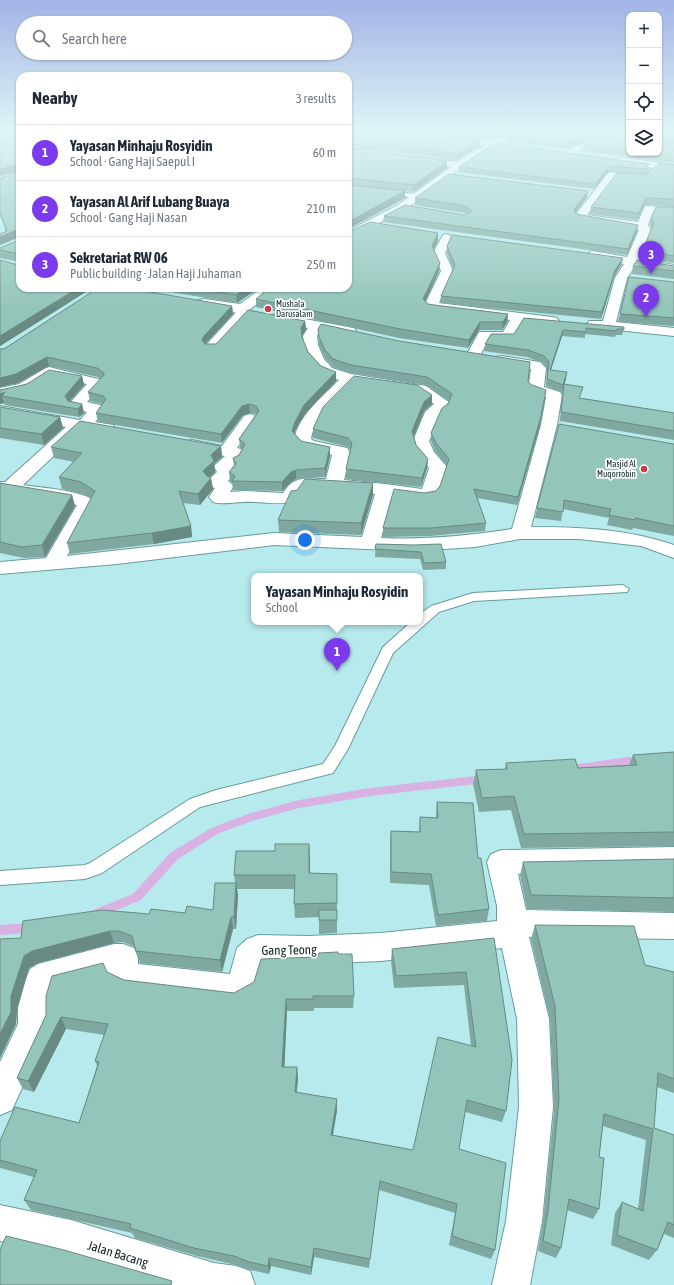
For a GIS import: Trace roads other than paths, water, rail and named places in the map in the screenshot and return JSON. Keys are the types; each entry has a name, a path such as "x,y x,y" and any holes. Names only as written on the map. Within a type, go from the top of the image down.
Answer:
{"street":[{"path":"352,234 402,207 426,190"},
{"path":"600,190 581,217 642,226"},
{"path":"584,193 597,194"},
{"path":"402,207 417,210"},
{"path":"642,226 650,208 674,210"},
{"path":"369,225 384,227"},
{"path":"608,326 621,278 632,261 645,228 642,226"},
{"path":"431,235 461,239"},
{"path":"447,237 439,253 447,271 432,306 518,318 563,322"},
{"path":"581,254 632,261 674,269"},
{"path":"621,278 636,280"},
{"path":"250,313 246,307 265,292"},
{"path":"193,302 364,335"},
{"path":"211,348 250,313"},
{"path":"473,356 484,335 507,336 518,318"},
{"path":"578,323 674,332"},
{"path":"174,442 236,454 223,466 226,473 215,482 225,486 218,497 219,498 230,499 244,496 283,499 290,497 296,487 301,484 334,485 385,490 423,496 429,494 433,486 438,466 426,453 421,441 433,412 440,409 442,403 428,396 422,389 349,378 327,371 317,360 310,345 310,336 316,325"},
{"path":"458,354 535,365 538,368 536,389 554,396 557,426 520,533"},
{"path":"0,393 24,388 49,372 93,380 96,383 76,405 98,409 82,424 4,487"},
{"path":"334,485 341,452 308,445 302,440 301,436 310,421 349,378"},
{"path":"0,411 122,432"},
{"path":"228,452 250,420"},
{"path":"4,487 82,500 86,503 86,508 53,563"},
{"path":"370,543 385,490"},
{"path":"0,568 117,558 238,542 274,539 412,545 451,543 520,533 579,533 612,536 644,541 674,552"},
{"path":"511,1285 524,1221 536,1107 533,1019 512,928 511,906 501,862 674,859"},
{"path":"512,928 674,926"},
{"name":"Gang Teong","path":"0,1098 34,1026 34,1008 41,979 49,974 114,958 123,958 123,973 128,977 236,989 243,984 248,958 258,949 271,948 308,950 381,947 512,928"},
{"name":"Jalan Bacang","path":"0,1223 71,1239 214,1282 236,1285"}],"lane":[{"path":"381,192 418,196"},
{"path":"423,619 435,608 473,597 623,589"},
{"path":"0,878 85,872 96,868 196,803 216,796 328,769 341,749 388,650 417,625"}],"waterway":[{"path":"572,769 628,761 641,762"},
{"path":"95,914 137,897 174,856 214,831 251,817 299,804 370,792 485,779"},
{"path":"0,930 31,928"}],"place":[{"name":"Sekretariat RW 06","path":"651,274"},
{"name":"Mushala Darusalam","path":"268,309"},
{"name":"Yayasan Al Arif Lubang Buaya","path":"646,317"},
{"name":"Masjid Al Muqorrobin","path":"644,469"},
{"name":"Yayasan Minhaju Rosyidin","path":"337,671"}]}
